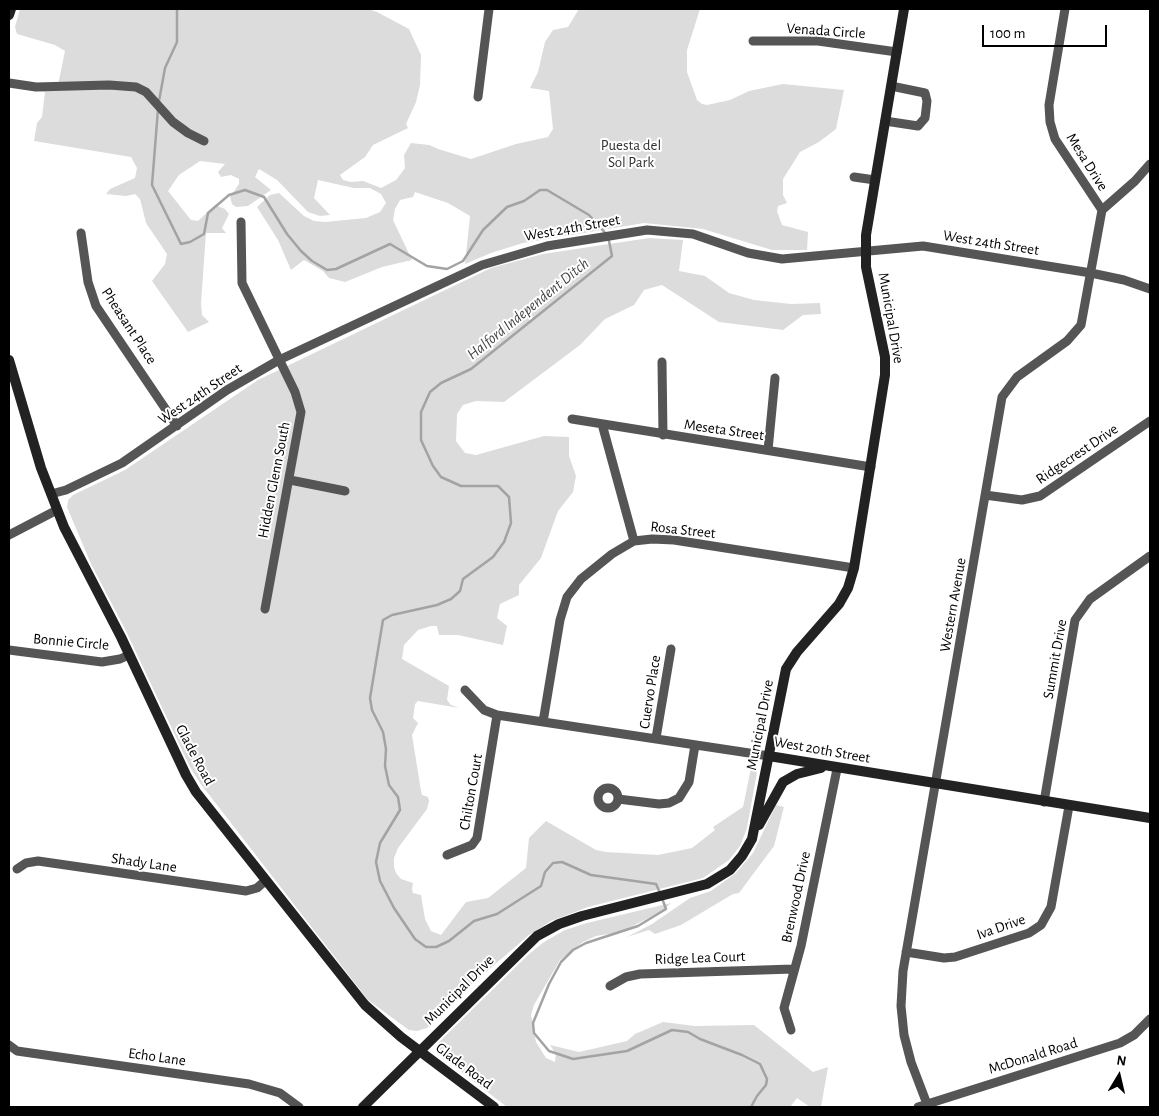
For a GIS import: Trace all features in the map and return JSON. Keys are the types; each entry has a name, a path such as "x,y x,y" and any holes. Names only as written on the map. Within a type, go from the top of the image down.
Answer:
{"street":[{"path":"9,15 11,9"},
{"path":"478,97 490,9"},
{"name":"Municipal Drive","path":"363,1107 418,1050 536,936 559,924 582,916 707,884 730,870 752,840 786,669 796,652 839,604 848,588 854,568 885,376 885,357 865,252 875,180 904,9"},
{"name":"Mesa Drive","path":"1065,9 1049,105 1050,122 1055,139 1102,210"},
{"name":"Venada Circle","path":"753,41 818,41 897,52"},
{"path":"9,83 36,87 109,84 136,87 146,92 174,122 188,133 204,141"},
{"path":"885,121 918,126 925,118 928,101 925,93 891,86"},
{"path":"1102,210 1135,181 1150,164"},
{"path":"854,177 875,180"},
{"name":"Western Avenue","path":"927,1104 911,1062 904,1035 901,995 906,952 1002,397 1017,377 1067,342 1081,324 1102,210"},
{"name":"Hidden Glenn South","path":"241,222 242,283 295,392 301,412 290,480 273,558 266,609"},
{"name":"West 24th Street","path":"51,494 66,490 122,463 234,386 279,360 482,265 547,246 633,231 664,231 704,237 748,252 782,259 911,247 934,247 1091,273 1124,280 1150,289"},
{"name":"Pheasant Place","path":"81,233 88,282 96,306 177,426"},
{"name":"Glade Road","path":"9,360 41,468 57,510 130,655 186,776 265,881 366,1006 418,1050 494,1107"},
{"path":"662,362 663,435"},
{"path":"768,450 775,378"},
{"name":"Meseta Street","path":"572,419 871,467"},
{"name":"Ridgecrest Drive","path":"985,495 1022,500 1040,496 1150,421"},
{"path":"602,424 634,541"},
{"path":"290,480 344,490"},
{"path":"9,534 57,510"},
{"name":"Rosa Street","path":"543,722 560,620 567,596 581,579 612,554 634,541 652,539 674,540 854,568"},
{"name":"Summit Drive","path":"1044,802 1074,620 1090,599 1150,556"},
{"name":"Cuervo Place","path":"656,738 671,649"},
{"name":"Bonnie Circle","path":"9,650 102,662 130,655"},
{"path":"465,690 476,703 493,714"},
{"name":"West 20th Street","path":"493,714 656,738 1150,818"},
{"name":"Chilton Court","path":"447,855 472,845 477,838 493,714"},
{"path":"618,800 659,804 669,803 679,798 689,782 695,745"},
{"path":"752,840 783,782 797,774 833,768"},
{"name":"Brenwood Drive","path":"791,1030 784,1008 793,969 801,946 833,768"},
{"name":"Iva Drive","path":"906,952 949,958 1029,933 1041,925 1051,907 1068,806"},
{"name":"Shady Lane","path":"17,869 26,863 38,861 246,891 257,888 265,881"},
{"name":"Ridge Lea Court","path":"610,986 626,977 640,974 793,969"},
{"name":"McDonald Road","path":"918,1107 1120,1043 1134,1036 1150,1019"},
{"name":"Echo Lane","path":"9,1045 17,1051 249,1084 280,1093 299,1107"}],"green space":[{"name":"Puesta del Sol Park","path":"20,9 368,9 377,12 409,29 421,55 420,85 416,102 406,124 408,128 373,145 365,157 340,175 343,180 351,182 363,181 381,188 396,180 405,168 404,155 411,143 429,145 471,159 516,144 548,137 553,129 549,91 530,88 538,72 545,42 553,30 568,27 579,9 700,9 687,50 687,72 697,100 702,104 707,105 730,100 749,91 783,84 844,90 836,129 819,142 800,152 783,179 783,195 787,203 778,206 777,211 782,225 808,232 807,250 772,250 703,229 644,223 523,243 465,264 470,216 448,203 415,192 413,197 400,200 395,209 393,220 412,260 382,267 345,282 329,278 323,271 304,260 291,270 278,240 257,207 270,195 279,193 304,216 314,221 325,222 366,218 380,212 386,203 381,194 370,188 354,188 318,180 314,198 330,215 320,216 308,212 277,180 259,169 255,177 271,190 248,206 236,207 232,204 230,197 239,184 239,179 231,175 221,177 218,172 225,164 200,161 179,175 168,191 191,220 198,221 215,205 225,209 229,214 222,228 226,233 206,233 201,303 202,315 209,322 188,332 152,281 165,264 167,254 146,223 140,199 135,194 126,196 106,194 110,189 135,178 137,168 131,157 34,141 37,123 42,117 45,92 9,86 58,85 65,51 55,45 17,34 15,27"},
{"path":"649,238 683,240 679,271 705,276 729,293 754,300 791,304 820,303 821,314 803,315 783,330 719,322 662,285 644,290 634,305 605,319 580,345 504,402 476,401 463,405 457,414 456,441 465,453 476,455 544,436 569,437 569,456 576,476 573,492 558,511 541,558 519,585 519,595 500,604 497,618 507,626 503,645 458,635 439,635 437,626 431,626 418,630 404,645 402,659 449,686 447,700 451,705 459,708 418,701 415,704 413,718 418,723 412,735 422,795 428,797 429,801 427,809 398,848 394,858 394,867 401,879 413,883 413,893 421,895 425,919 431,931 441,935 466,902 488,898 526,868 529,838 546,821 596,850 606,852 658,855 692,848 715,830 713,827 743,807 752,763 756,767 757,772 747,828 740,846 729,860 703,878 588,907 551,921 529,935 471,985 427,1028 417,1031 409,1030 368,1000 200,783 190,767 126,631 91,564 67,507 68,500 73,495 125,470 258,380 491,268 543,254"},
{"path":"776,805 784,807 774,846 739,893 733,894 681,925 655,934 649,930 627,937 652,924 690,898 711,891 736,873 753,853"},
{"path":"671,903 662,911 621,932 596,936 583,942 560,960 534,1005 531,1015 536,1042 546,1058 555,1062 556,1054 550,1045 579,1052 627,1041 635,1034 663,1022 695,1026 754,1025 813,1072 828,1067 821,1107 810,1107 797,1098 790,1107 507,1107 438,1054 437,1047 439,1042 529,954 544,942 565,930 587,923"}],"waterway":[{"name":"Halford Independent Ditch","path":"159,101 165,68 177,42 177,9"},
{"name":"Halford Independent Ditch","path":"158,109 152,185 181,244 190,242 204,234 208,213 229,195 245,190 264,197 287,234 301,251 312,261 327,270 336,269 390,244 427,266 447,269 463,261 483,230 507,207 524,201 540,190 547,190 589,215 608,236 612,256 471,369 441,383 430,392 421,412 421,440 433,466 441,477 461,486 498,486 509,497 511,523 504,542 493,557 463,579 460,591 451,599 437,605 392,615 383,620 370,698 372,710 383,732 386,749 385,766 389,785 398,797 400,810 380,843 376,862 380,881 394,908 415,939 426,947 436,947 449,941 474,921 497,914 541,886 545,872 553,863 562,862 591,875 656,884 660,893"},
{"name":"Halford Independent Ditch","path":"662,898 666,909 638,926 586,943 573,950 561,962 549,984 533,1023 534,1033 549,1051 573,1059 627,1051 672,1030 688,1032 700,1039 760,1064 767,1079 766,1085 751,1107"}]}
